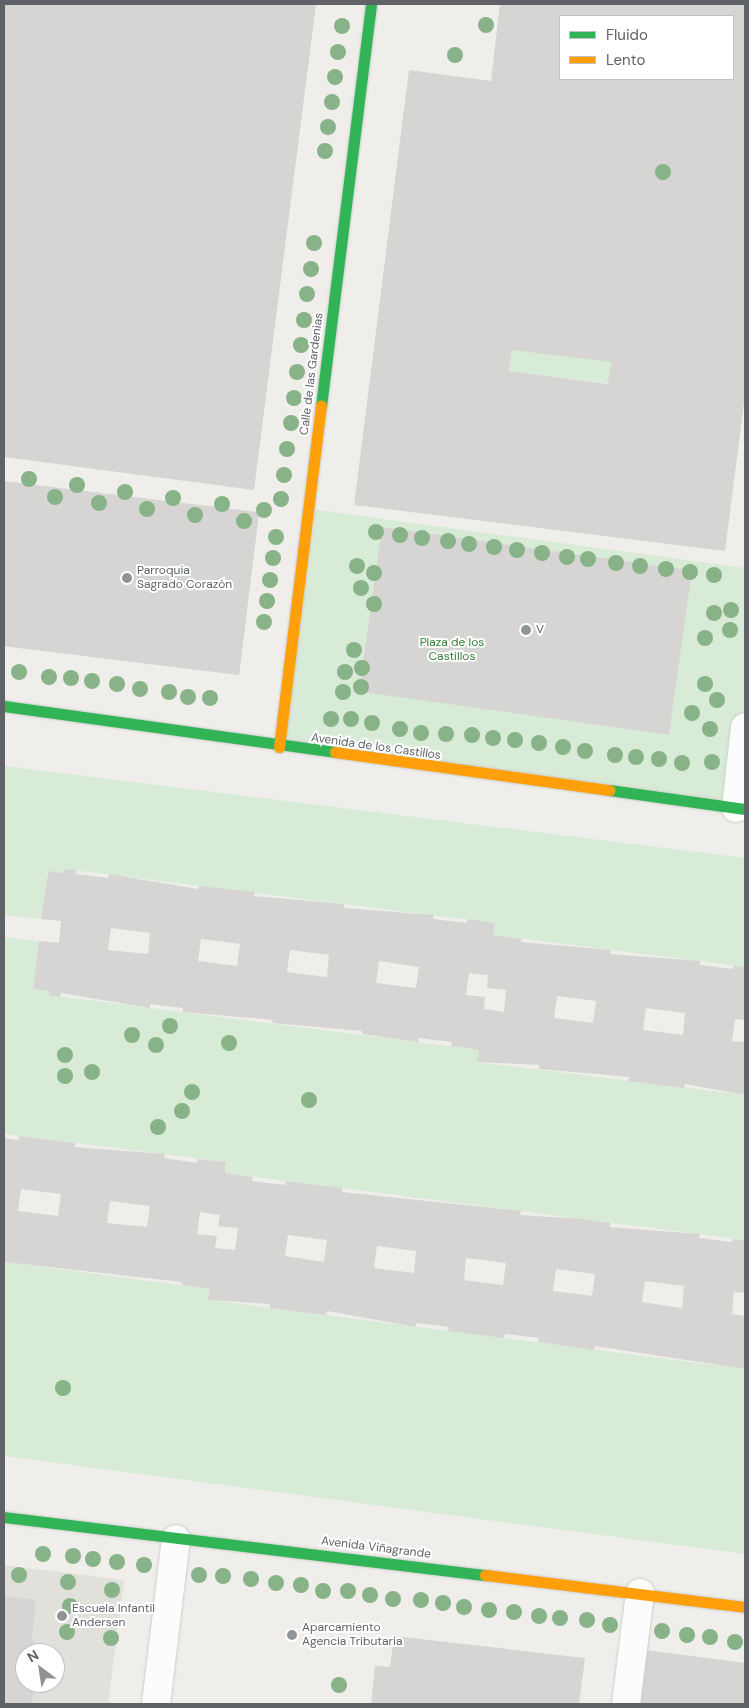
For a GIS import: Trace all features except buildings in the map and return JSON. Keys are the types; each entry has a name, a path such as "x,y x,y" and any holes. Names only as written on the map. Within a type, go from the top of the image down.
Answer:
{"street":[{"name":"Calle de las Gardenias","path":"279,748 371,4"},
{"name":"Avenida de los Castillos","path":"4,706 279,748 741,809"},
{"path":"741,809 745,727"},
{"name":"Avenida Viñagrande","path":"4,1517 745,1607"},
{"path":"156,1704 176,1539"},
{"path":"626,1704 640,1593"}],"shaded area":[{"name":"Escuela Infantil Andersen","path":"4,1565 124,1580 108,1704 4,1704"}],"green space":[{"path":"526,235 625,247 609,383 509,371"},
{"name":"Plaza de los Castillos","path":"310,509 745,568 745,727 736,808 279,747"},
{"path":"4,766 745,858 745,967 493,935 494,923 65,869 64,873 47,871 41,919 4,915"},
{"path":"4,937 39,941 33,989 49,991 49,995 479,1050 478,1062 745,1095 745,1240 225,1173 226,1162 4,1134"},
{"path":"4,1262 210,1289 209,1300 745,1369 745,1554 4,1456"}],"traffic: fast":[{"path":"321,406 371,4"},
{"path":"4,706 335,752"},
{"path":"609,790 745,809"},
{"path":"4,1517 485,1575"}],"traffic: slow":[{"path":"279,747 321,406"},
{"path":"335,752 609,790"},
{"path":"485,1575 745,1607"}],"place":[{"name":"Parroquia Sagrado Corazón","path":"127,578"},
{"name":"V","path":"526,630"},
{"name":"Escuela Infantil Andersen","path":"62,1616"},
{"name":"Aparcamiento Agencia Tributaria","path":"292,1635"}]}
